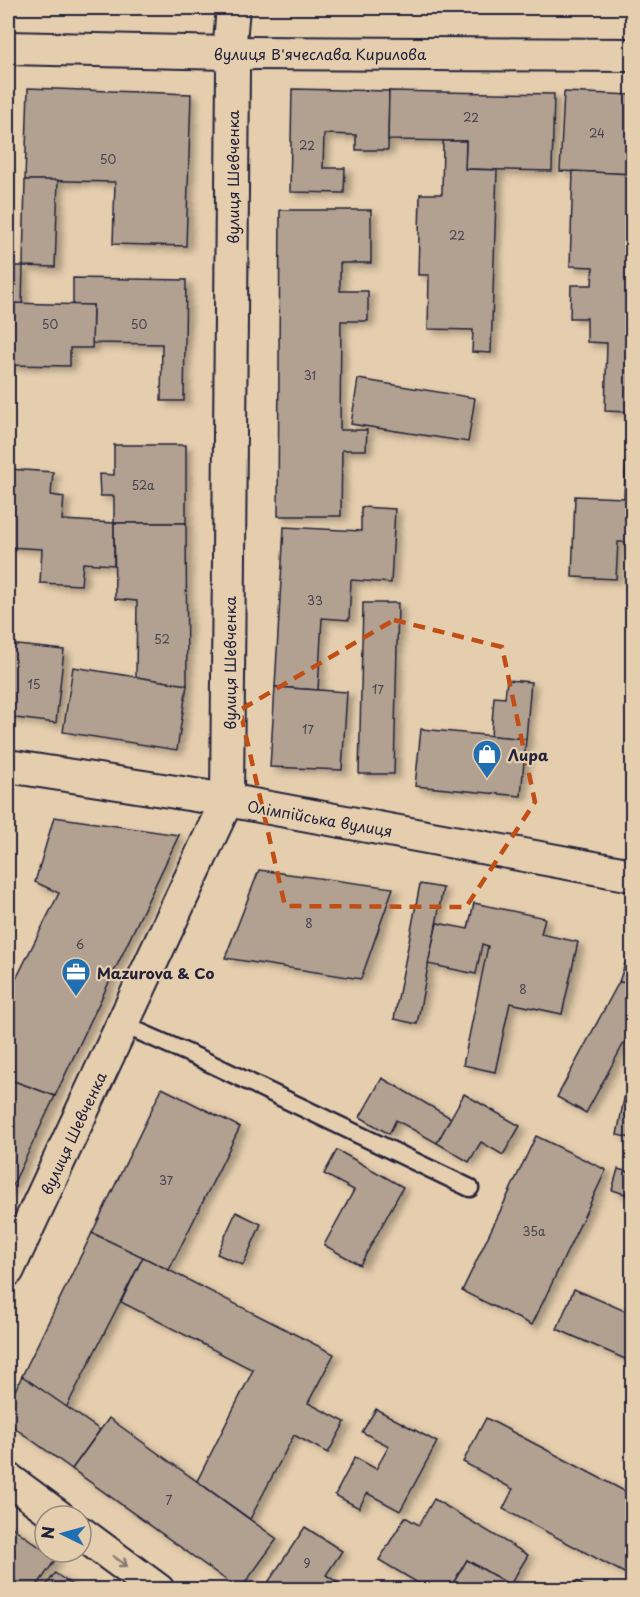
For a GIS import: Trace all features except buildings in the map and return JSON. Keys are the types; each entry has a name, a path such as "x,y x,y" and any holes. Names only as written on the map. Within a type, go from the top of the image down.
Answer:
{"street":[{"name":"вулиця Шевченка","path":"8,1270 227,800 233,82 229,53 233,8"},
{"name":"вулиця В'ячеслава Кирилова","path":"8,48 229,53 633,55"},
{"name":"Олімпійська вулиця","path":"8,766 227,800 633,875"},
{"path":"8,1479 42,1504"},
{"path":"93,1542 158,1590"}],"lane":[{"path":"124,1025 199,1058 470,1188"}],"highlighted area":[{"path":"394,620 502,647 535,802 466,907 285,906 240,710"}],"place":[{"name":"Лира","path":"487,780"},
{"name":"Mazurova & Co","path":"76,998"}]}
